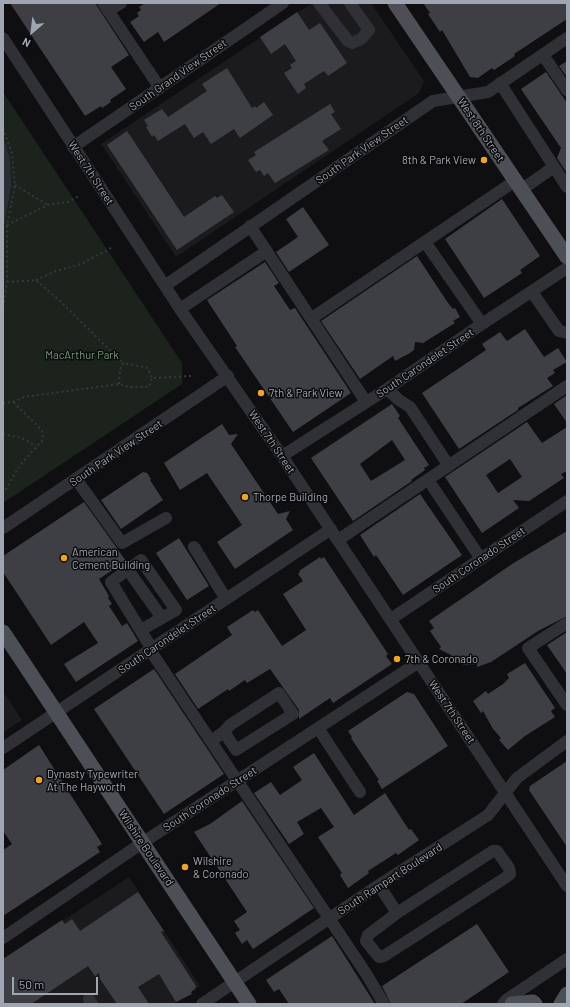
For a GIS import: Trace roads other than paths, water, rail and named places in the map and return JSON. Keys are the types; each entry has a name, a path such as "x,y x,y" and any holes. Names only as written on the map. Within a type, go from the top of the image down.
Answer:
{"main road":[{"name":"West 8th Street","path":"395,3 567,257"},
{"name":"Wilshire Boulevard","path":"3,632 142,843 236,982 249,1004"},
{"path":"561,1004 567,994"},
{"path":"512,1004 533,1002 535,1004"}],"street":[{"path":"121,3 105,7 160,88"},
{"name":"South Grand View Street","path":"73,147 283,3"},
{"path":"319,3 348,41 352,43 361,39 369,30 350,3"},
{"name":"West 7th Street","path":"3,38 73,147 166,285 180,309 228,376 331,529 567,886"},
{"name":"South Park View Street","path":"166,285 433,101 488,92 567,38"},
{"path":"543,55 567,90"},
{"path":"500,84 567,187"},
{"path":"312,318 425,242 518,186 554,167"},
{"path":"250,226 366,402"},
{"path":"425,242 482,324"},
{"path":"180,309 266,251"},
{"name":"South Carondelet Street","path":"282,456 387,389 567,268"},
{"path":"532,292 559,331 567,333"},
{"name":"South Park View Street","path":"3,528 228,376"},
{"path":"338,540 567,386"},
{"path":"387,389 399,400 410,407 449,466"},
{"path":"76,479 122,543 166,518"},
{"path":"433,487 481,559"},
{"name":"South Coronado Street","path":"391,620 567,501"},
{"name":"South Carondelet Street","path":"3,748 331,529"},
{"path":"194,547 226,599"},
{"path":"141,630 176,610 142,560 111,582 151,649 237,781 330,919 384,1004"},
{"path":"128,570 162,618"},
{"path":"567,622 528,648 567,705"},
{"name":"South Coronado Street","path":"3,938 142,843 419,662"},
{"path":"211,741 224,732 230,725 280,693 293,714 236,750 224,732"},
{"path":"318,728 360,792"},
{"name":"South Rampart Boulevard","path":"202,1004 379,885 488,815 517,778 567,741"},
{"path":"493,851 497,851 509,868 510,874 505,878 384,956 379,957 366,939 368,935 397,913 493,851"},
{"path":"379,885 397,913"},
{"path":"503,1004 506,1000 567,960"}],"place":[{"name":"8th & Park View","path":"484,160"},
{"name":"7th & Park View","path":"261,393"},
{"name":"Thorpe Building","path":"245,497"},
{"name":"American Cement Building","path":"64,558"},
{"name":"7th & Coronado","path":"397,659"},
{"name":"Dynasty Typewriter At The Hayworth","path":"39,780"},
{"name":"Wilshire & Coronado","path":"185,867"}],"park label":[{"name":"MacArthur Park","path":"82,355"}]}
